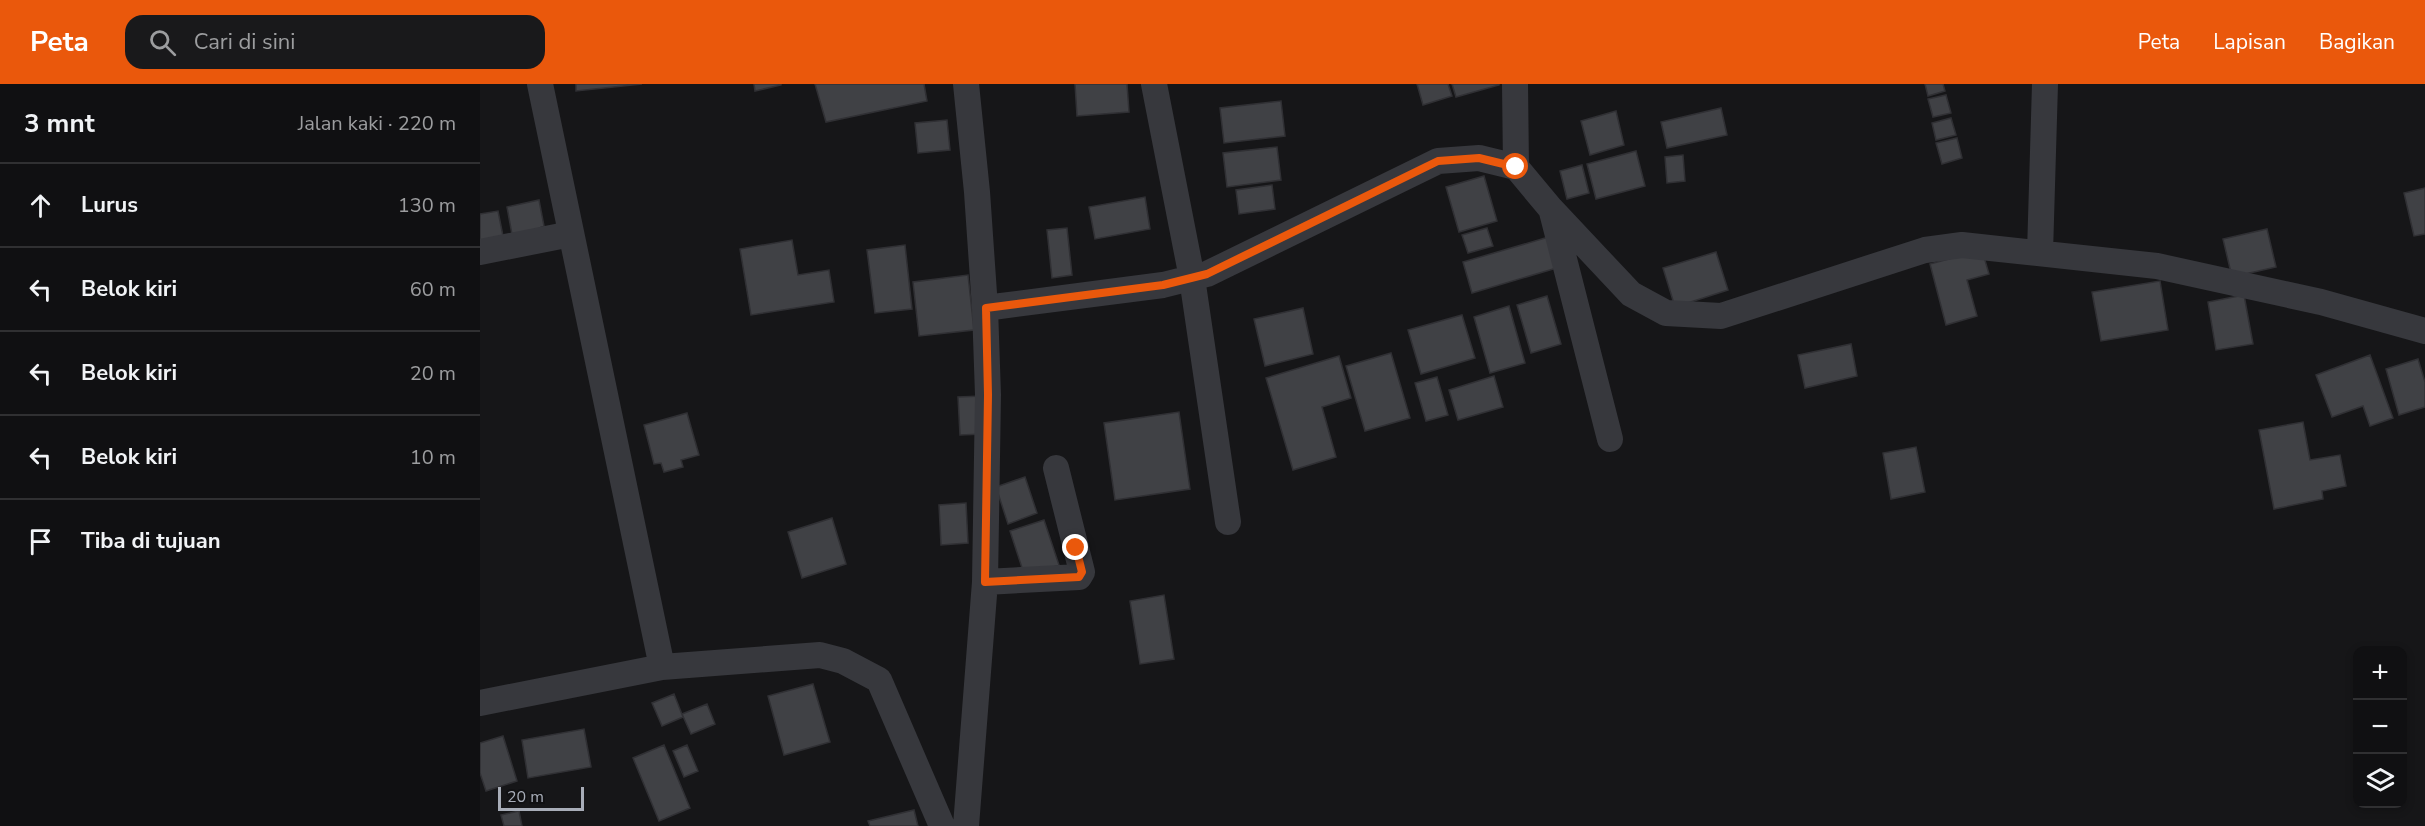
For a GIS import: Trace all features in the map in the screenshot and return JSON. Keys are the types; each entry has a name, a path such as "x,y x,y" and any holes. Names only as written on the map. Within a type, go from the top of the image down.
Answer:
{"street":[{"path":"540,84 662,667"},
{"path":"966,84 986,308 988,395 985,582 966,826"},
{"path":"1154,84 1192,278 1228,522"},
{"path":"1515,84 1516,167"},
{"path":"2040,253 2045,84"},
{"path":"986,308 1163,285 1207,274 1438,161 1479,158 1516,167 1551,209 1631,294 1666,314 1721,316 1925,250 1962,245 2157,266 2321,302 2425,330"},
{"path":"1551,209 1610,439"},
{"path":"480,252 571,234"},
{"path":"985,582 1079,577 1082,572 1056,468"},
{"path":"480,703 662,667 819,655 843,661 879,680 942,826"}],"building":[{"path":"576,84 642,84 576,91"},
{"path":"754,84 781,84 781,85 755,91"},
{"path":"815,84 924,84 927,101 826,122"},
{"path":"1075,84 1127,84 1129,112 1077,116"},
{"path":"1417,84 1448,84 1452,96 1423,105"},
{"path":"1452,84 1499,84 1499,85 1456,97"},
{"path":"1925,84 1943,84 1945,91 1928,96"},
{"path":"1946,95 1951,113 1933,117 1928,99"},
{"path":"1281,101 1285,136 1224,143 1220,108"},
{"path":"1721,108 1727,135 1667,148 1661,122"},
{"path":"1616,111 1624,145 1590,155 1581,121"},
{"path":"1951,118 1956,135 1936,140 1932,123"},
{"path":"947,120 950,150 918,153 915,123"},
{"path":"1957,138 1962,158 1942,164 1936,143"},
{"path":"1277,147 1281,180 1227,187 1223,153"},
{"path":"1636,151 1645,186 1596,199 1587,164"},
{"path":"1683,155 1685,181 1667,183 1665,157"},
{"path":"1582,165 1589,193 1567,199 1560,171"},
{"path":"1484,176 1497,221 1459,232 1446,187"},
{"path":"1272,185 1275,209 1239,214 1236,190"},
{"path":"2425,188 2425,234 2414,236 2404,193"},
{"path":"1145,197 1150,229 1095,239 1089,207"},
{"path":"539,200 544,226 513,240 507,207"},
{"path":"498,211 504,241 480,246 480,214"},
{"path":"1067,228 1072,275 1052,278 1047,230"},
{"path":"1487,228 1493,246 1468,253 1462,235"},
{"path":"2267,229 2276,267 2232,277 2223,239"},
{"path":"1552,236 1560,267 1472,293 1463,262"},
{"path":"792,240 798,275 829,270 834,302 751,315 740,249"},
{"path":"905,245 912,309 875,313 867,250"},
{"path":"1982,250 1989,274 1967,280 1977,316 1946,325 1930,264"},
{"path":"1716,252 1728,290 1675,307 1663,268"},
{"path":"968,275 974,330 919,336 913,282"},
{"path":"2160,281 2168,330 2101,341 2092,292"},
{"path":"2244,295 2253,344 2216,350 2208,302"},
{"path":"1547,296 1561,344 1531,353 1517,305"},
{"path":"1509,306 1525,363 1490,373 1474,317"},
{"path":"1303,308 1313,354 1265,366 1254,319"},
{"path":"1462,315 1475,358 1421,374 1408,330"},
{"path":"1851,344 1857,376 1805,388 1798,355"},
{"path":"1391,353 1410,418 1365,431 1346,366"},
{"path":"2370,355 2393,418 2370,426 2363,406 2332,417 2316,375"},
{"path":"1339,356 1351,398 1322,407 1336,457 1293,470 1266,378"},
{"path":"2418,359 2425,382 2425,407 2399,415 2386,369"},
{"path":"1494,376 1503,407 1458,420 1449,390"},
{"path":"1437,377 1448,415 1426,421 1415,383"},
{"path":"982,396 984,434 960,435 958,397"},
{"path":"1179,412 1190,489 1115,500 1104,423"},
{"path":"687,413 699,455 681,460 683,467 664,472 661,463 654,464 644,425"},
{"path":"2303,422 2310,460 2340,455 2346,486 2322,491 2323,499 2274,509 2259,430"},
{"path":"1916,447 1925,492 1891,499 1883,453"},
{"path":"1025,477 1037,513 1008,524 996,487"},
{"path":"966,503 968,543 941,545 939,505"},
{"path":"832,518 846,564 802,578 788,532"},
{"path":"1044,520 1059,565 1025,577 1010,531"},
{"path":"1164,595 1174,659 1140,664 1130,601"},
{"path":"813,684 830,742 784,755 768,696"},
{"path":"674,694 683,717 662,726 652,703"},
{"path":"707,704 715,724 691,734 682,714"},
{"path":"584,729 591,767 528,778 522,740"},
{"path":"503,736 517,781 486,791 480,773 480,743"},
{"path":"664,745 690,808 659,821 633,758"},
{"path":"687,745 698,771 684,777 673,751"},
{"path":"914,810 918,826 870,826 868,821"},
{"path":"519,811 522,826 504,826 501,815"}],"route":[{"path":"1076,548 1082,572 1079,577 985,582 988,395 986,308 1163,285 1207,274 1438,161 1479,158 1516,167"}]}
